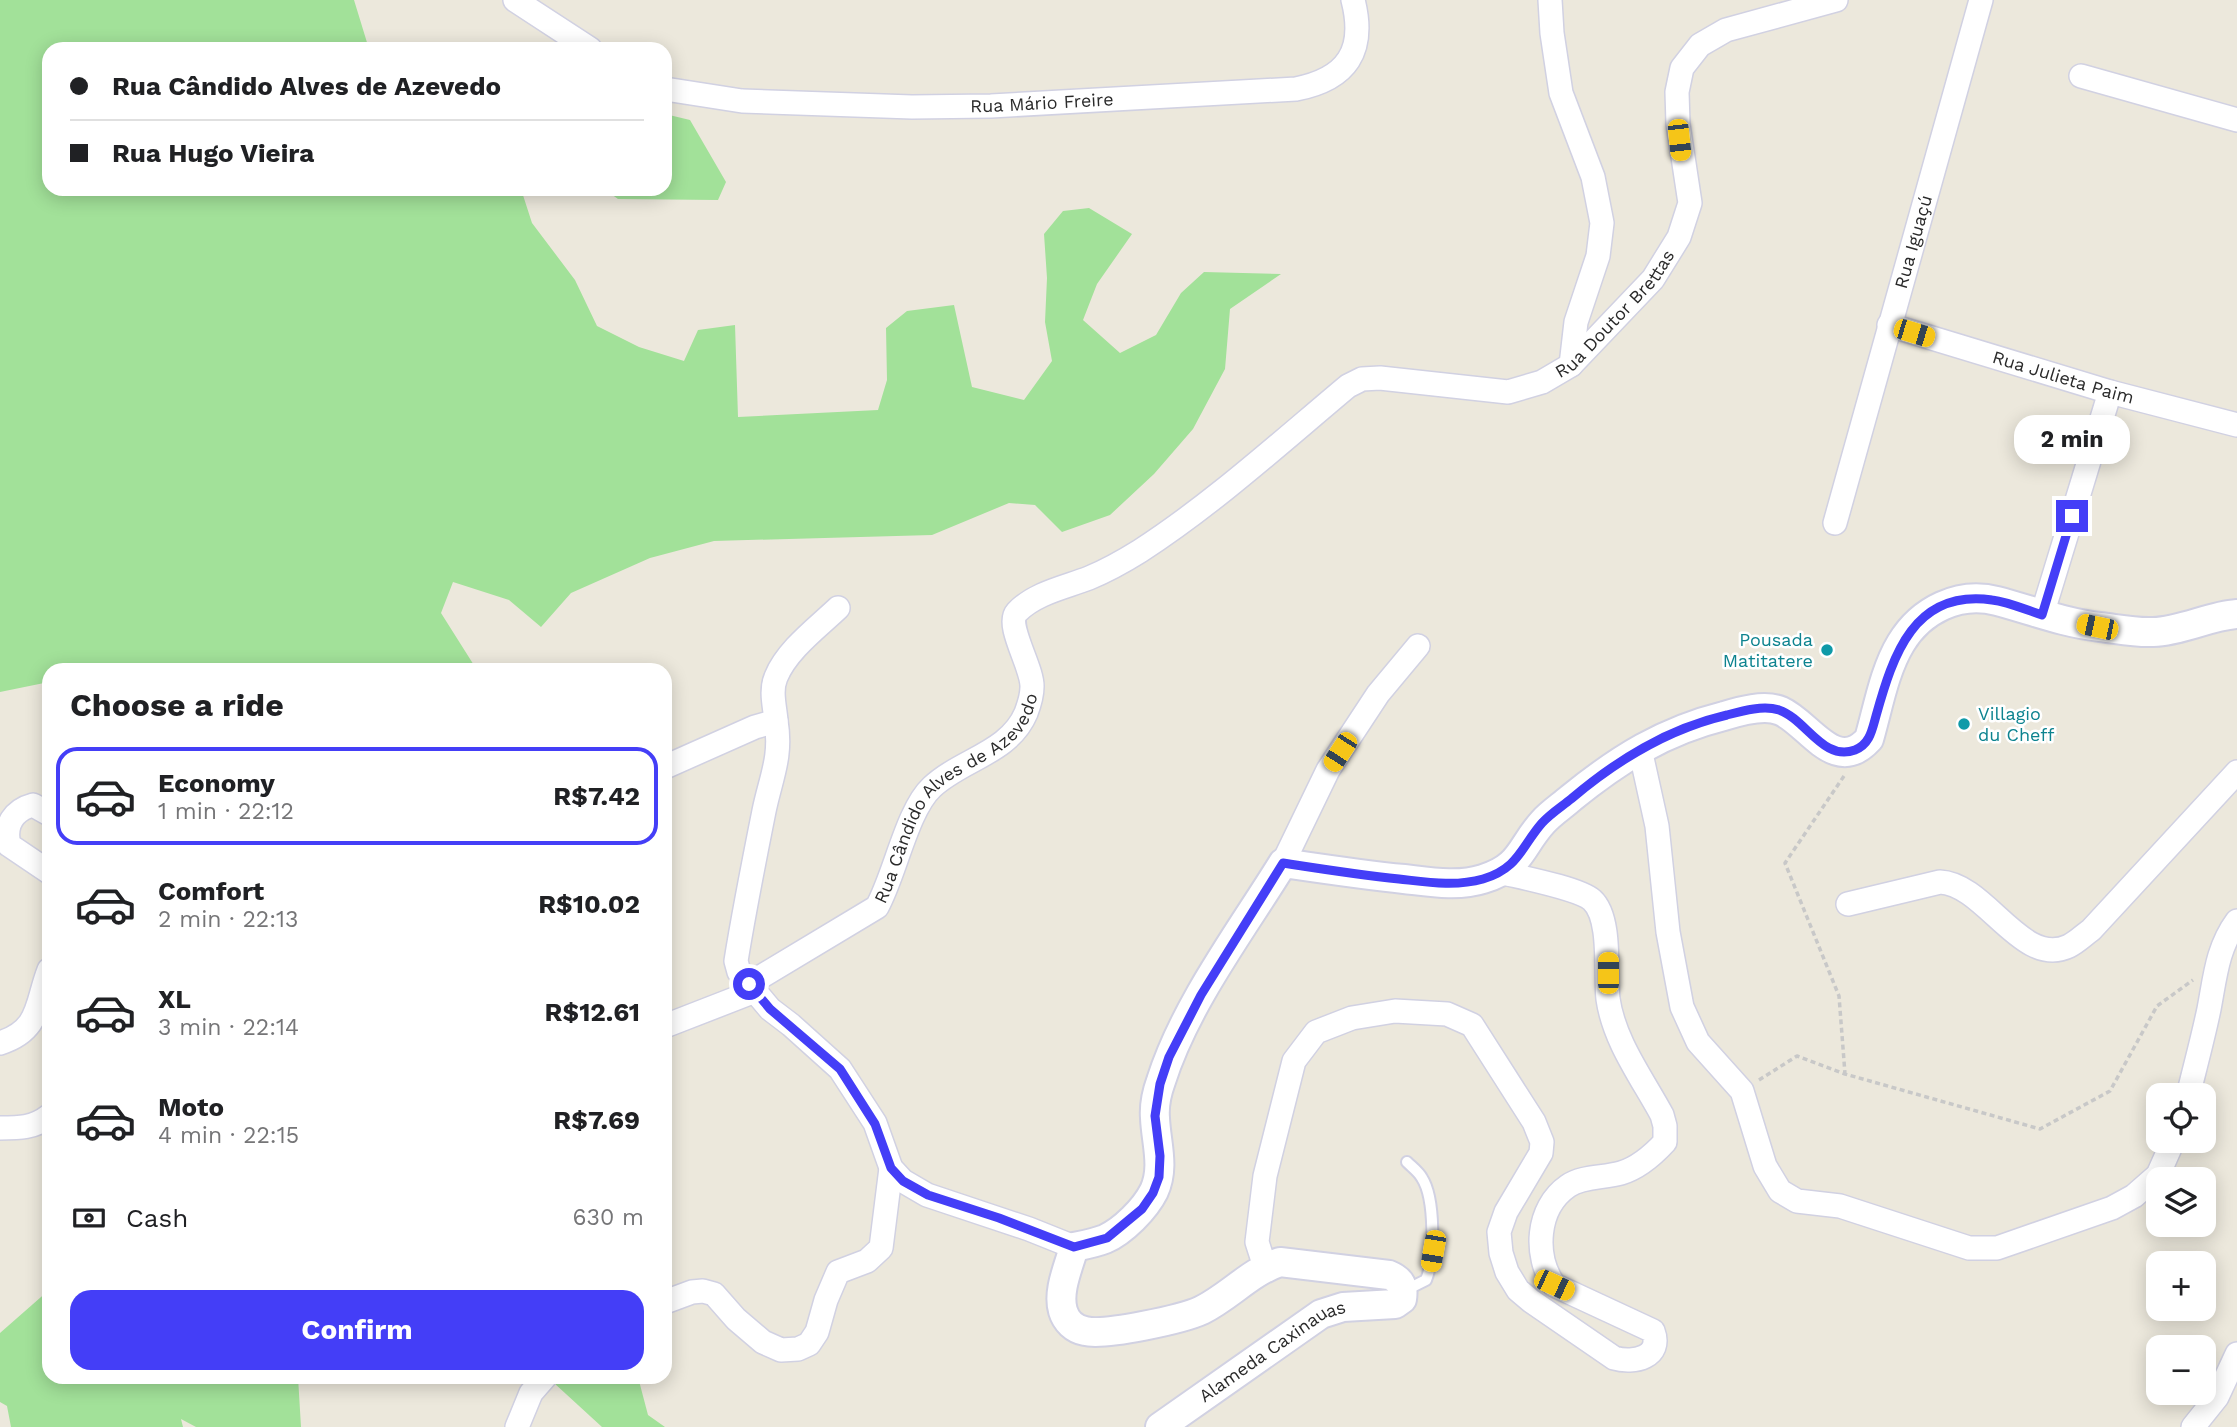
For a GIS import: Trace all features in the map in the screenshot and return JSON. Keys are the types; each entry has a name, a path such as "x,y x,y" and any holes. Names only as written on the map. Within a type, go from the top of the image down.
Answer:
{"street":[{"path":"515,0 579,42"},
{"name":"Rua Mário Freire","path":"672,90 742,101 912,107 991,106 1296,89 1326,80 1342,70 1353,54 1357,25 1353,0"},
{"name":"Rua Doutor Brettas","path":"1550,0 1554,53 1561,93 1593,177 1602,223 1598,256 1576,322 1571,365"},
{"name":"Rua Doutor Brettas","path":"1571,365 1653,279 1679,237 1690,203 1678,124 1677,92 1682,68 1700,45 1726,30 1836,0"},
{"name":"Rua Iguaçú","path":"1835,523 1981,0"},
{"path":"2081,76 2237,120"},
{"name":"Rua Julieta Paim","path":"1889,325 2110,391 2237,425"},
{"name":"Rua Cândido Alves de Azevedo","path":"672,1023 752,988 877,907 918,806 932,787 1006,740 1020,726 1030,702 1032,686 1029,668 1013,626 1014,616 1020,609 1040,596 1100,573 1138,552 1186,519 1348,386 1362,379 1508,392 1542,383 1571,365"},
{"path":"2042,615 2110,391"},
{"path":"1283,863 1441,883 1483,879 1499,872 1522,854 1542,822 1589,783 1640,749 1683,727 1752,709 1779,710 1799,723 1824,746 1840,752 1853,751 1869,739 1901,643 1922,618 1947,602 1994,600 2042,615 2097,627 2154,632 2237,614"},
{"path":"838,608 802,643 776,678 773,692 779,744 736,961 739,972 770,1009 840,1069 875,1124 891,1168 903,1181 928,1195 999,1218 1074,1247 1107,1238 1142,1209 1153,1193 1159,1177 1160,1156 1155,1116 1160,1084 1169,1057 1201,995 1283,863 1328,770 1378,694 1418,646"},
{"path":"672,764 743,732 776,721"},
{"path":"1640,749 1657,826 1668,932 1682,1007 1698,1042 1742,1091 1765,1166 1780,1191 1797,1201 1840,1206 1969,1248 1997,1248 2112,1208 2134,1196 2158,1175 2168,1153"},
{"path":"1848,904 1940,882 1952,883 1981,900 1997,918 2030,943 2043,949 2068,946 2091,930 2237,772"},
{"path":"42,810 33,805 22,808 9,824 6,836 9,845 42,867"},
{"path":"1265,1267 1257,1242 1260,1208 1265,1176 1294,1061 1316,1032 1352,1017 1395,1011 1447,1014 1472,1025 1534,1122 1542,1142 1541,1153 1506,1212 1499,1232 1501,1253 1507,1272 1518,1290 1614,1358 1626,1362 1637,1360 1649,1354 1655,1344 1653,1331 1554,1285 1546,1273 1541,1255 1541,1236 1546,1216 1556,1198 1569,1185 1621,1173 1653,1154 1665,1142 1662,1115 1627,1054 1612,1019 1607,996 1608,950 1598,908 1583,895 1499,872"},
{"path":"2191,1083 2217,962 2237,921"},
{"path":"0,1043 26,1030 39,1008 42,997"},
{"path":"0,1128 22,1128 42,1122"},
{"path":"672,1300 703,1290 714,1294 763,1342 780,1350 798,1349 809,1344 817,1332 825,1300 838,1272 867,1261 881,1248 891,1168"},
{"path":"1074,1247 1061,1303 1063,1313 1072,1326 1087,1332 1147,1324 1201,1310 1265,1267 1280,1262 1389,1275 1397,1278 1399,1298"},
{"name":"Alameda Caxinauas","path":"1160,1427 1321,1314 1343,1307 1399,1298"},
{"path":"2193,1427 2217,1397 2237,1354"},
{"path":"517,1427 531,1393 539,1384"}],"lane":[{"path":"1399,1298 1426,1280 1433,1251 1430,1196 1422,1177 1407,1162"}],"path":[{"path":"1845,1074 1839,996 1785,863 1846,773"},
{"path":"1742,1091 1797,1056 1845,1074 2040,1129 2110,1091 2157,1006 2217,962"}],"green space":[{"path":"0,0 354,0 367,42 42,42 42,196 523,196 532,223 575,280 597,326 639,347 684,361 698,330 735,325 738,417 878,410 887,380 886,328 907,311 954,305 972,387 1024,400 1052,361 1045,322 1047,278 1044,234 1063,211 1089,208 1132,234 1097,284 1083,320 1120,353 1156,335 1181,293 1204,272 1281,274 1230,309 1225,369 1193,429 1154,474 1110,515 1062,532 1035,505 1009,503 932,535 714,541 650,558 571,593 541,627 509,600 453,582 441,613 473,663 42,663 42,683 0,692"},
{"path":"672,116 690,120 726,182 718,200 618,199 614,196 672,196"},
{"path":"42,1296 42,1384 298,1384 301,1427 196,1427 181,1419 183,1427 11,1427 7,1406 0,1402 0,1333"},
{"path":"555,1384 640,1384 648,1415 665,1427 602,1427"}],"place":[{"name":"Pousada Matitatere","path":"1827,650"},
{"name":"Villagio du Cheff","path":"1964,724"}],"route":[{"path":"749,984 770,1009 840,1069 875,1124 891,1168 903,1181 928,1195 999,1218 1074,1247 1107,1238 1142,1209 1153,1193 1159,1177 1160,1156 1155,1116 1160,1084 1169,1057 1201,995 1283,863 1441,883 1483,879 1514,862 1542,822 1589,783 1640,749 1683,727 1752,709 1779,710 1799,723 1824,746 1840,752 1853,751 1869,739 1887,676 1901,643 1922,618 1947,602 1970,599 1994,600 2042,615 2072,516"}]}
